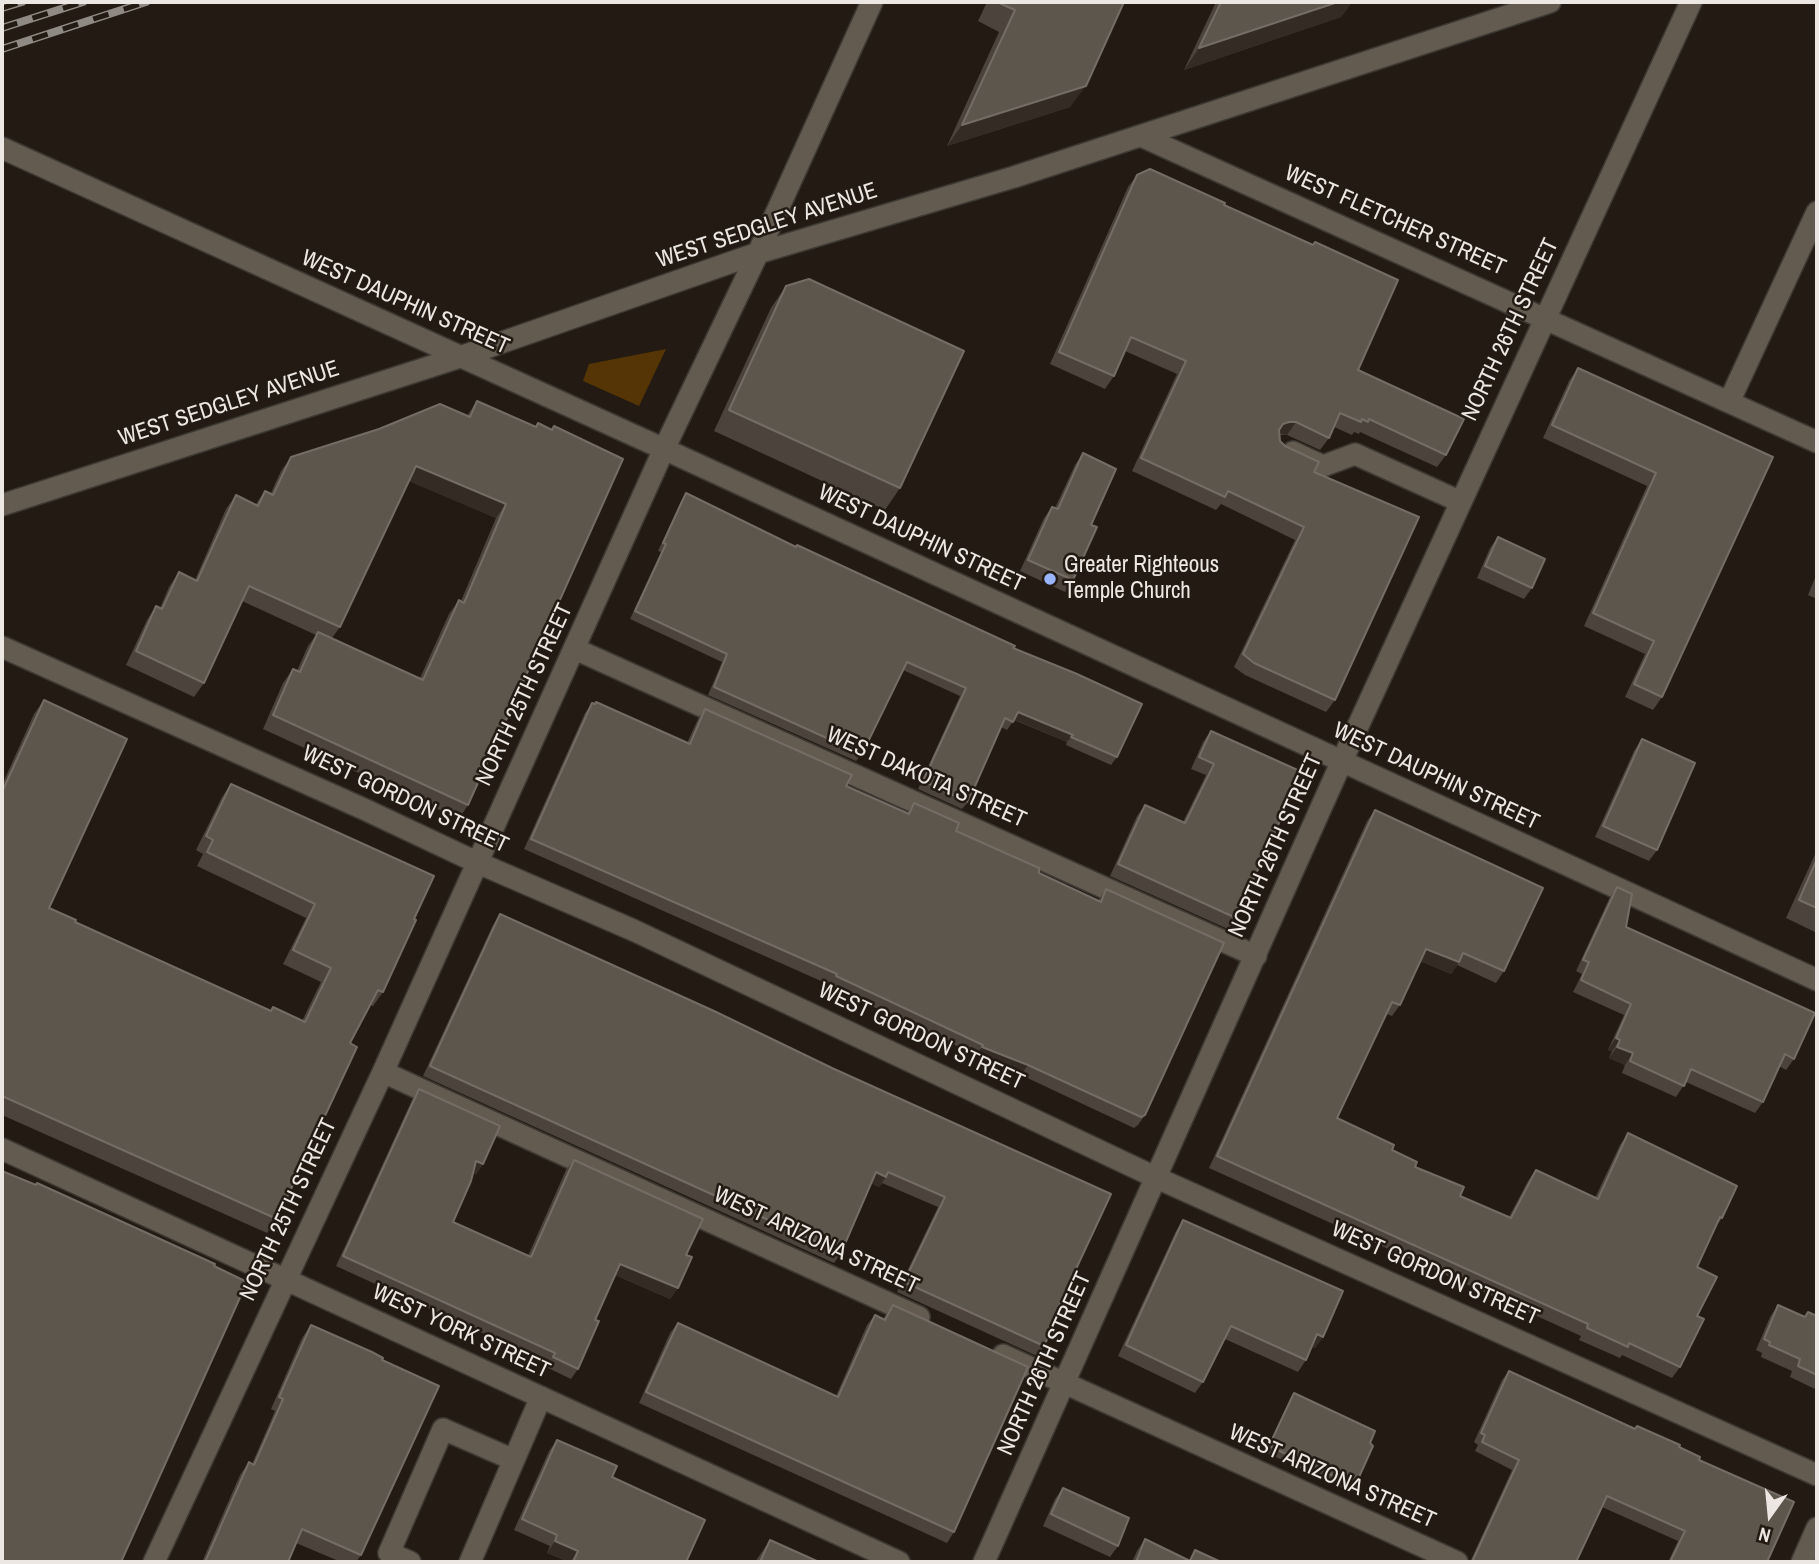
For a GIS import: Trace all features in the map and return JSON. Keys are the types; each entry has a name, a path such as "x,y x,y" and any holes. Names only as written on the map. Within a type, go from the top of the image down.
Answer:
{"street":[{"name":"NORTH 25TH STREET","path":"154,1562 383,1072 664,449 758,253 872,2"},
{"name":"WEST SEDGLEY AVENUE","path":"2,505 460,357 758,253 1014,177 1550,2"},
{"name":"NORTH 26TH STREET","path":"984,1562 1342,762 1691,2"},
{"name":"WEST FLETCHER STREET","path":"1141,136 1817,442"},
{"name":"WEST DAUPHIN STREET","path":"2,148 664,449 1817,980"},
{"path":"1729,402 1817,212"},
{"path":"1282,447 1323,466 1355,454 1461,502"},
{"name":"WEST GORDON STREET","path":"2,647 633,930 1157,1178 1817,1475"},
{"name":"WEST DAKOTA STREET","path":"576,649 1256,956"},
{"name":"WEST ARIZONA STREET","path":"383,1072 939,1326"},
{"name":"WEST YORK STREET","path":"2,1149 899,1562"},
{"name":"WEST ARIZONA STREET","path":"990,1349 1457,1562"},
{"path":"470,1562 541,1397"},
{"path":"410,1562 389,1553 443,1429 514,1460"},
{"path":"1802,1562 1817,1528"}],"shaded area":[{"path":"666,349 639,406 583,381 589,364"}],"building":[{"path":"997,2 1124,2 1086,86 962,125 1015,10"},
{"path":"1221,2 1338,2 1199,48"},
{"path":"1150,169 1313,245 1315,242 1398,280 1358,370 1464,419 1446,455 1369,419 1368,422 1362,419 1361,422 1340,413 1329,438 1296,422 1283,424 1279,430 1280,441 1285,446 1319,462 1314,472 1419,517 1335,700 1254,663 1243,654 1304,527 1228,491 1225,497 1141,458 1186,361 1131,337 1114,376 1059,352 1137,175"},
{"path":"809,279 964,351 900,488 729,410 786,286"},
{"path":"1578,368 1773,457 1662,697 1634,684 1654,641 1593,613 1656,473 1552,425"},
{"path":"477,401 536,427 538,423 552,430 554,426 623,459 468,805 273,715 293,669 300,672 318,632 423,680 459,600 464,603 506,504 416,466 340,627 249,586 204,683 136,651 156,606 162,609 179,572 197,581 236,495 258,506 265,491 273,495 291,457 379,429 440,404 470,417"},
{"path":"1083,453 1116,469 1091,525 1097,527 1073,580 1028,560 1052,507 1058,509"},
{"path":"686,493 796,547 797,545 1015,646 1013,648 1142,704 1117,757 1018,712 1013,722 1005,718 968,802 923,781 966,688 907,662 862,754 714,687 727,654 635,611"},
{"path":"1498,537 1545,559 1532,588 1485,566"},
{"path":"44,700 127,739 49,908 271,1011 273,1007 305,1022 331,968 293,950 315,904 207,852 213,840 206,836 231,784 434,876 383,992 378,990 350,1043 357,1047 277,1219 2,1096 2,792"},
{"path":"596,702 690,744 705,709 852,775 846,786 909,814 914,803 959,823 956,831 1039,868 1039,873 1101,902 1106,889 1224,943 1145,1115 1141,1117 982,1047 983,1045 836,976 837,974 531,839 592,703"},
{"path":"1211,731 1302,772 1236,918 1118,864 1145,805 1185,823 1214,764 1199,757"},
{"path":"1642,739 1695,763 1657,850 1603,826"},
{"path":"1375,810 1543,888 1504,971 1463,953 1459,962 1426,949 1400,1005 1392,1002 1337,1118 1394,1145 1392,1150 1417,1162 1415,1167 1464,1187 1460,1196 1511,1218 1536,1170 1598,1199 1628,1133 1737,1186 1697,1267 1717,1277 1697,1316 1704,1319 1680,1367 1629,1343 1628,1347 1587,1328 1588,1324 1217,1156"},
{"path":"1817,859 1817,908 1799,900"},
{"path":"1617,887 1632,894 1626,927 1815,1013 1794,1059 1785,1054 1763,1102 1691,1069 1684,1086 1630,1061 1633,1053 1617,1047 1620,1040 1616,1038 1631,1004 1581,980 1589,962 1583,960"},
{"path":"500,914 1111,1194 1056,1312 1059,1313 1044,1346 904,1282 945,1197 888,1172 886,1177 876,1172 841,1253 430,1066"},
{"path":"419,1089 500,1126 483,1164 476,1161 471,1181 453,1222 531,1257 574,1160 703,1219 686,1255 692,1257 678,1288 620,1264 595,1320 599,1321 578,1369 553,1357 555,1353 343,1256"},
{"path":"2,1171 36,1185 37,1183 215,1264 214,1266 247,1282 121,1562 2,1562"},
{"path":"1183,1220 1343,1291 1323,1337 1317,1334 1306,1360 1231,1326 1203,1382 1126,1345"},
{"path":"893,1305 1028,1367 954,1532 646,1392 678,1323 838,1397 875,1315 885,1320"},
{"path":"1778,1305 1805,1317 1808,1312 1817,1316 1817,1375 1798,1366 1800,1359 1769,1345 1770,1342 1764,1339"},
{"path":"311,1325 439,1386 361,1555 302,1529 288,1562 205,1562 249,1462 254,1465 283,1399 279,1397"},
{"path":"1509,1371 1635,1429 1637,1426 1680,1445 1679,1447 1700,1457 1699,1460 1794,1502 1767,1562 1670,1562 1685,1531 1607,1496 1576,1562 1472,1562 1519,1460 1482,1442 1485,1435 1481,1433"},
{"path":"1294,1393 1375,1431 1370,1443 1373,1446 1355,1486 1269,1446"},
{"path":"557,1440 617,1466 612,1477 705,1520 686,1562 573,1562 578,1551 555,1541 557,1535 522,1519"},
{"path":"1063,1488 1129,1518 1118,1546 1051,1514"},
{"path":"1145,1539 1190,1561 1195,1550 1221,1562 1136,1562"},
{"path":"770,1540 819,1562 760,1562"}],"railway":[{"path":"2,8 22,2"},
{"path":"2,28 83,2"},
{"path":"2,49 146,2"}],"place":[{"name":"Greater Righteous Temple Church","path":"1050,579"}]}
